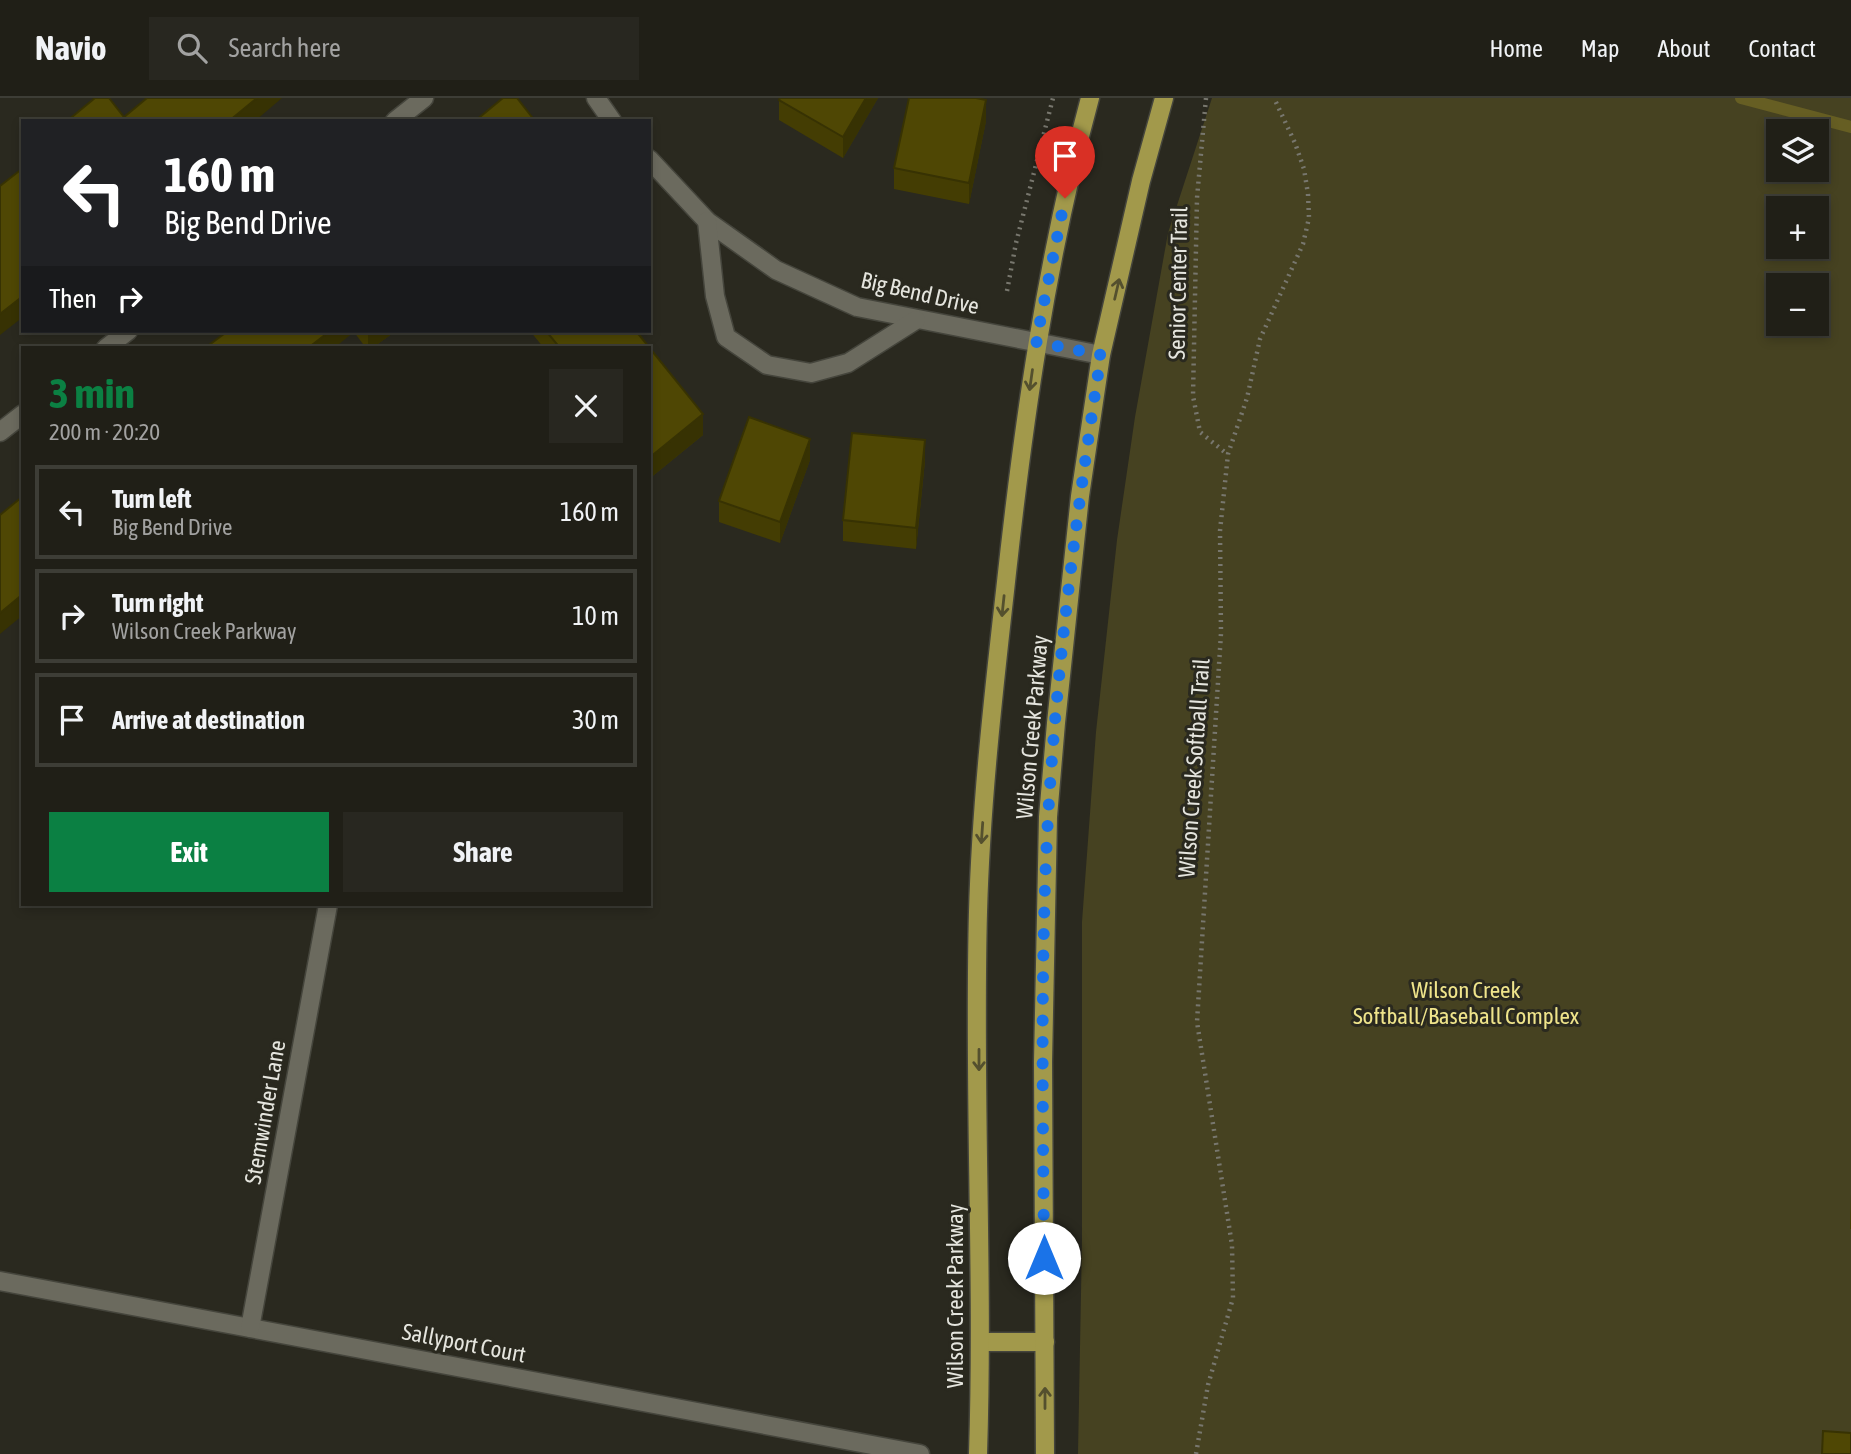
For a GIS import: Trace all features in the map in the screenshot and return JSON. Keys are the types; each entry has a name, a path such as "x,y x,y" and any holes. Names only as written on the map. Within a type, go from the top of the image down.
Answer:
{"main road":[{"name":"Wilson Creek Parkway","path":"978,1454 978,914 982,837 1017,472 1036,342 1069,174 1090,98"},
{"name":"Wilson Creek Parkway","path":"1045,1454 1042,1062 1048,817 1069,586 1101,355 1141,181 1164,98"},
{"path":"980,1342 1045,1342"}],"street":[{"path":"398,119 424,98"},
{"path":"596,98 611,119"},
{"name":"Big Bend Drive","path":"651,161 707,221 776,271 857,307 1101,355"},
{"path":"707,221 715,296 726,337 767,365 811,373 848,363 916,320"},
{"path":"109,346 125,333"},
{"path":"0,432 21,416"},
{"name":"Stemwinder Lane","path":"250,1328 328,906"},
{"name":"Sallyport Court","path":"0,1281 920,1454"}],"path":[{"path":"1007,292 1016,243 1053,98"},
{"name":"Senior Center Trail","path":"1206,98 1197,198 1193,396 1200,432 1228,454"},
{"name":"Wilson Creek Softball Trail","path":"1196,1454 1208,1385 1233,1298 1232,1245 1197,1022 1221,633 1220,531 1228,454 1247,398 1260,339 1303,244 1309,218 1304,169 1274,98"}],"green space":[{"name":"Wilson Creek Softball/Baseball Complex","path":"1212,98 1851,98 1851,1454 1078,1454 1082,1240 1082,922 1096,732 1117,540 1135,417 1168,233"}],"building":[{"path":"95,98 109,98 124,117 147,98 257,98 231,119 69,119"},
{"path":"503,98 517,98 533,119 477,119"},
{"path":"866,98 843,137 779,100"},
{"path":"909,98 986,100 969,183 894,168"},
{"path":"21,170 21,298 0,314 0,186"},
{"path":"225,333 327,333 311,346 208,346"},
{"path":"548,333 638,333 648,346 558,346"},
{"path":"651,350 703,414 651,456"},
{"path":"749,417 810,439 780,522 719,501"},
{"path":"852,433 925,440 916,528 843,520"},
{"path":"21,498 21,596 0,613 0,515"},
{"path":"1823,1431 1851,1433 1851,1454 1822,1454"}],"waterway":[{"path":"1741,98 1851,127"}],"route":[{"path":"1044,1258 1042,1062 1048,817 1069,586 1101,355 1036,342 1065,198"}]}
